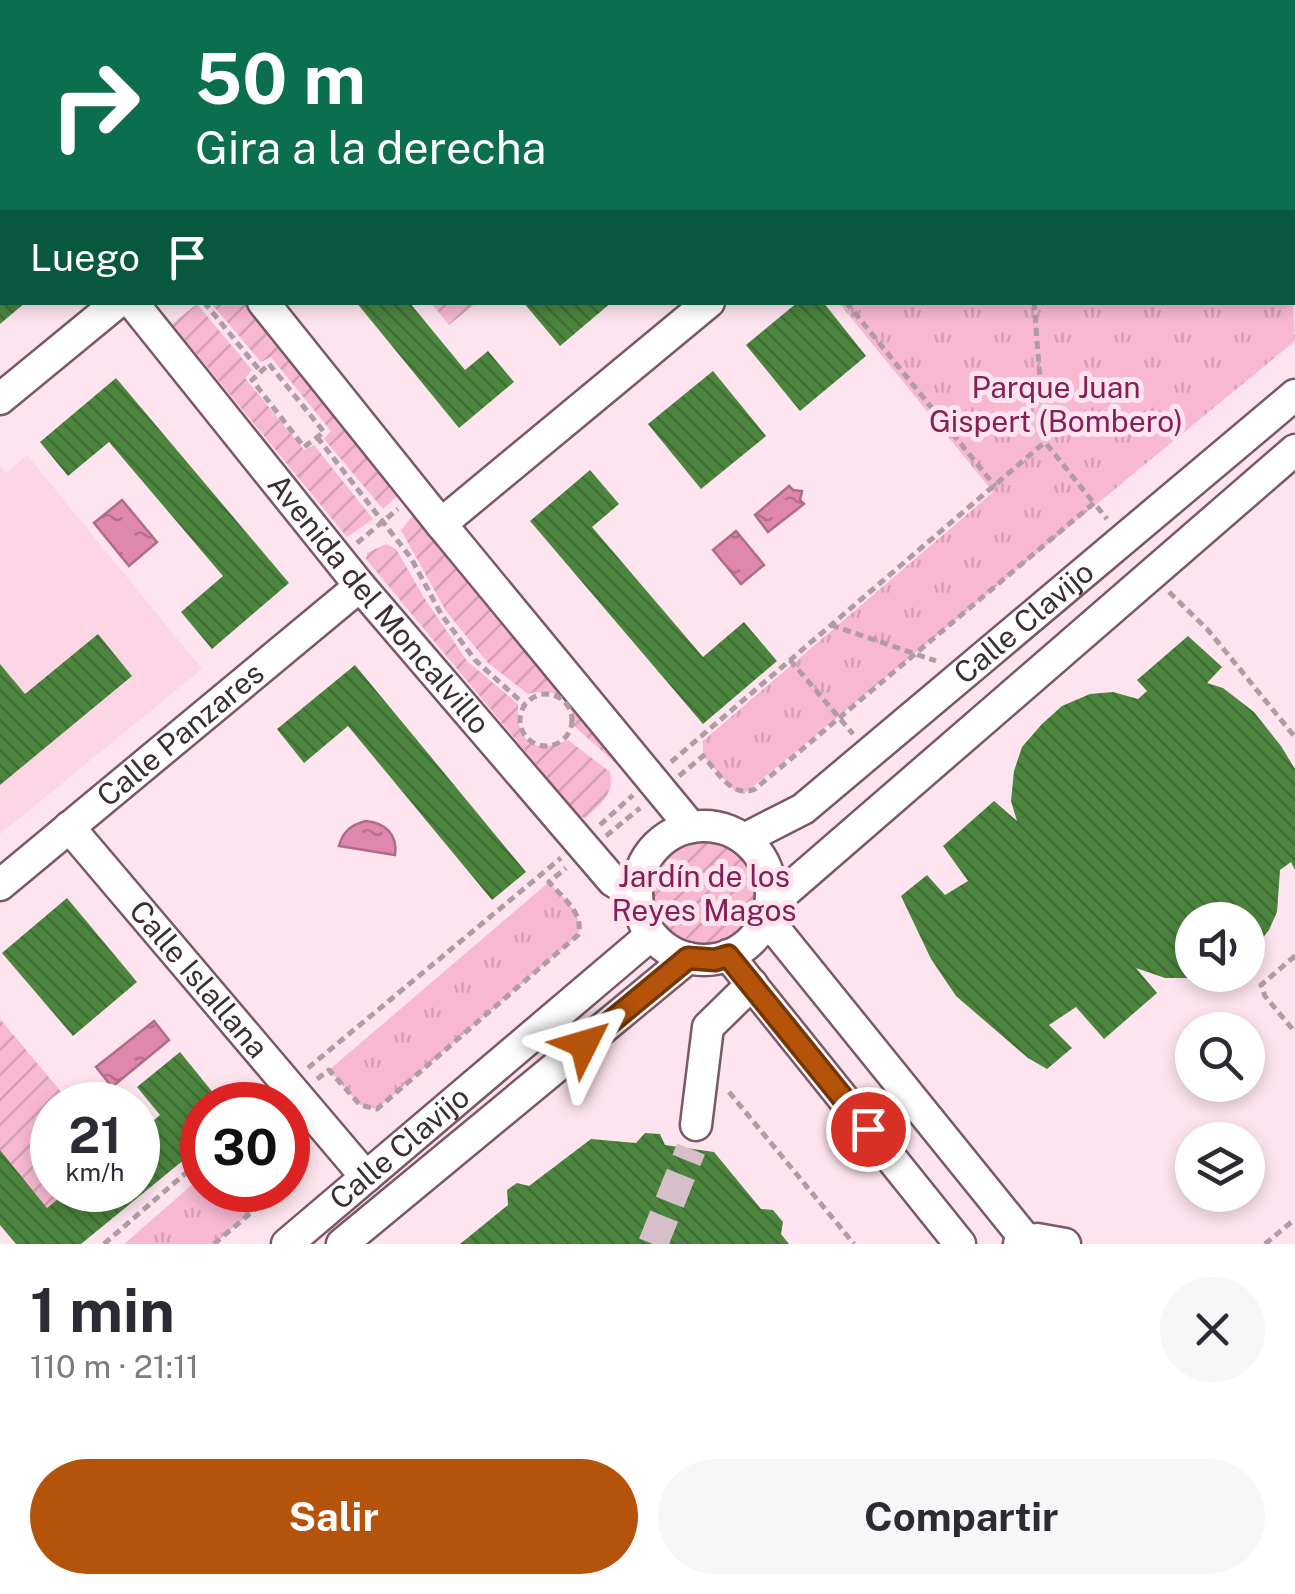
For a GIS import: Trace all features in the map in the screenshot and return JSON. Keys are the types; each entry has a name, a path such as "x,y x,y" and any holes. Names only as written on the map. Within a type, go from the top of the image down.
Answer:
{"street":[{"path":"0,399 114,305"},
{"name":"Avenida del Moncalvillo","path":"134,305 360,586 614,881 636,896"},
{"path":"265,305 440,524 691,827"},
{"path":"440,524 705,305"},
{"name":"Calle Clavijo","path":"744,839 804,809 1295,395"},
{"name":"Calle Clavijo","path":"768,911 1295,450"},
{"name":"Calle Panzares","path":"0,885 360,586"},
{"name":"Calle Islallana","path":"70,827 285,1082"},
{"path":"691,827 719,827 744,839 757,852 770,886 768,911 744,947 715,960 688,958 662,946 651,935 640,916 638,880 651,851 676,832 691,827"},
{"path":"768,911 1023,1242 1048,1239 1065,1244"},
{"name":"Calle Clavijo","path":"287,1244 651,935"},
{"path":"728,956 960,1244"},
{"name":"Calle Clavijo","path":"342,1244 688,958"},
{"path":"696,1124 708,1028 752,984"},
{"name":"Calle Islallana","path":"310,1111 366,1177"}],"path":[{"path":"206,305 260,372"},
{"path":"848,305 994,486"},
{"path":"1034,305 1045,442 1094,503"},
{"path":"268,364 324,432 304,447 252,380 260,372 268,364"},
{"path":"317,437 411,558 441,614 475,660 525,704"},
{"path":"292,1082 656,785 790,660 1045,442"},
{"path":"338,558 416,494"},
{"path":"831,625 968,671"},
{"path":"790,660 870,754"},
{"path":"547,694 563,700 572,722 565,738 550,746 533,742 522,730 525,704 547,694"},
{"path":"329,1070 360,1106 376,1110 578,935 581,928 576,913 549,882 584,846 656,785 703,756"},
{"path":"1295,956 1261,986 1264,996 1295,1032"},
{"path":"724,1085 854,1244"},
{"path":"104,1244 180,1178"},
{"path":"214,1244 252,1212"},
{"path":"1265,1244 1295,1219"}],"shaded area":[{"path":"27,455 202,669 0,834 0,467 6,473"}],"green space":[{"path":"198,305 252,370 245,378 304,450 314,445 373,519 347,537 172,324"},
{"path":"213,305 254,305 406,488 383,509 324,439 331,431 271,357 261,362"},
{"path":"433,305 474,305 449,325"},
{"name":"Parque Juan Gispert (Bombero)","path":"841,305 1293,305 1295,341 744,794 735,791 703,756 703,741 993,492"},
{"path":"420,507 630,776 574,726 570,708 561,696 546,692 528,694 488,663 446,611 401,530"},
{"path":"386,544 396,549 467,661 518,704 520,728 529,742 545,746 568,740 610,772 608,793 585,818 579,816 366,559 367,553"},
{"name":"Jardín de los Reyes Magos","path":"704,838 725,843 743,855 755,873 760,894 755,915 743,933 725,945 704,950 683,945 665,933 653,915 648,894 653,873 665,855 683,843"},
{"path":"549,882 575,913 578,935 377,1109 360,1105 329,1070"},
{"path":"0,1019 53,1082 30,1082 30,1187 0,1150"},
{"path":"180,1195 180,1212 252,1212 214,1244 124,1244"}],"water":[{"path":"789,486 802,491 800,500 804,504 768,532 755,515"},
{"path":"122,500 157,542 129,566 94,523"},
{"path":"736,531 764,565 741,584 713,550"},
{"path":"366,821 389,831 395,855 339,846 348,829"},
{"path":"154,1021 169,1040 118,1082 108,1082 96,1067"}],"building":[{"path":"0,305 22,305 0,324"},
{"path":"358,305 411,305 465,370 488,351 514,382 459,428"},
{"path":"526,305 608,305 560,346"},
{"path":"794,305 825,305 866,356 800,411 746,345"},
{"path":"713,371 766,436 701,489 648,424"},
{"path":"116,378 289,583 212,649 181,612 223,576 109,442 68,476 40,442"},
{"path":"590,470 619,504 592,527 703,657 744,622 777,661 703,724 530,521"},
{"path":"98,634 132,676 0,785 0,664 25,694"},
{"path":"1188,636 1222,667 1207,683 1223,688 1254,712 1295,769 1295,870 1291,862 1280,870 1277,912 1265,935 1265,902 1175,902 1175,978 1136,968 1157,993 1104,1039 1076,1007 1049,1025 1072,1048 1047,1069 1028,1058 956,996 931,959 901,896 927,875 945,895 968,881 943,846 994,801 1017,821 1011,801 1014,771 1022,747 1062,706 1090,694 1113,692 1138,699 1147,691 1137,680"},
{"path":"355,665 526,872 492,900 348,726 304,763 277,729"},
{"path":"67,898 137,982 73,1036 2,953"},
{"path":"180,1052 204,1082 180,1082 180,1163 160,1179 160,1082 143,1082"},
{"path":"645,1133 660,1134 665,1145 714,1152 761,1209 773,1210 783,1222 781,1234 789,1244 460,1244 508,1205 507,1190 517,1183 529,1186 591,1139 636,1143"},
{"path":"0,1150 30,1187 30,1212 120,1212 81,1244 16,1244 0,1225"}],"tunnel":[{"path":"653,1244 691,1149"}],"route":[{"path":"584,1044 688,958 715,960 728,956 868,1129"}]}
